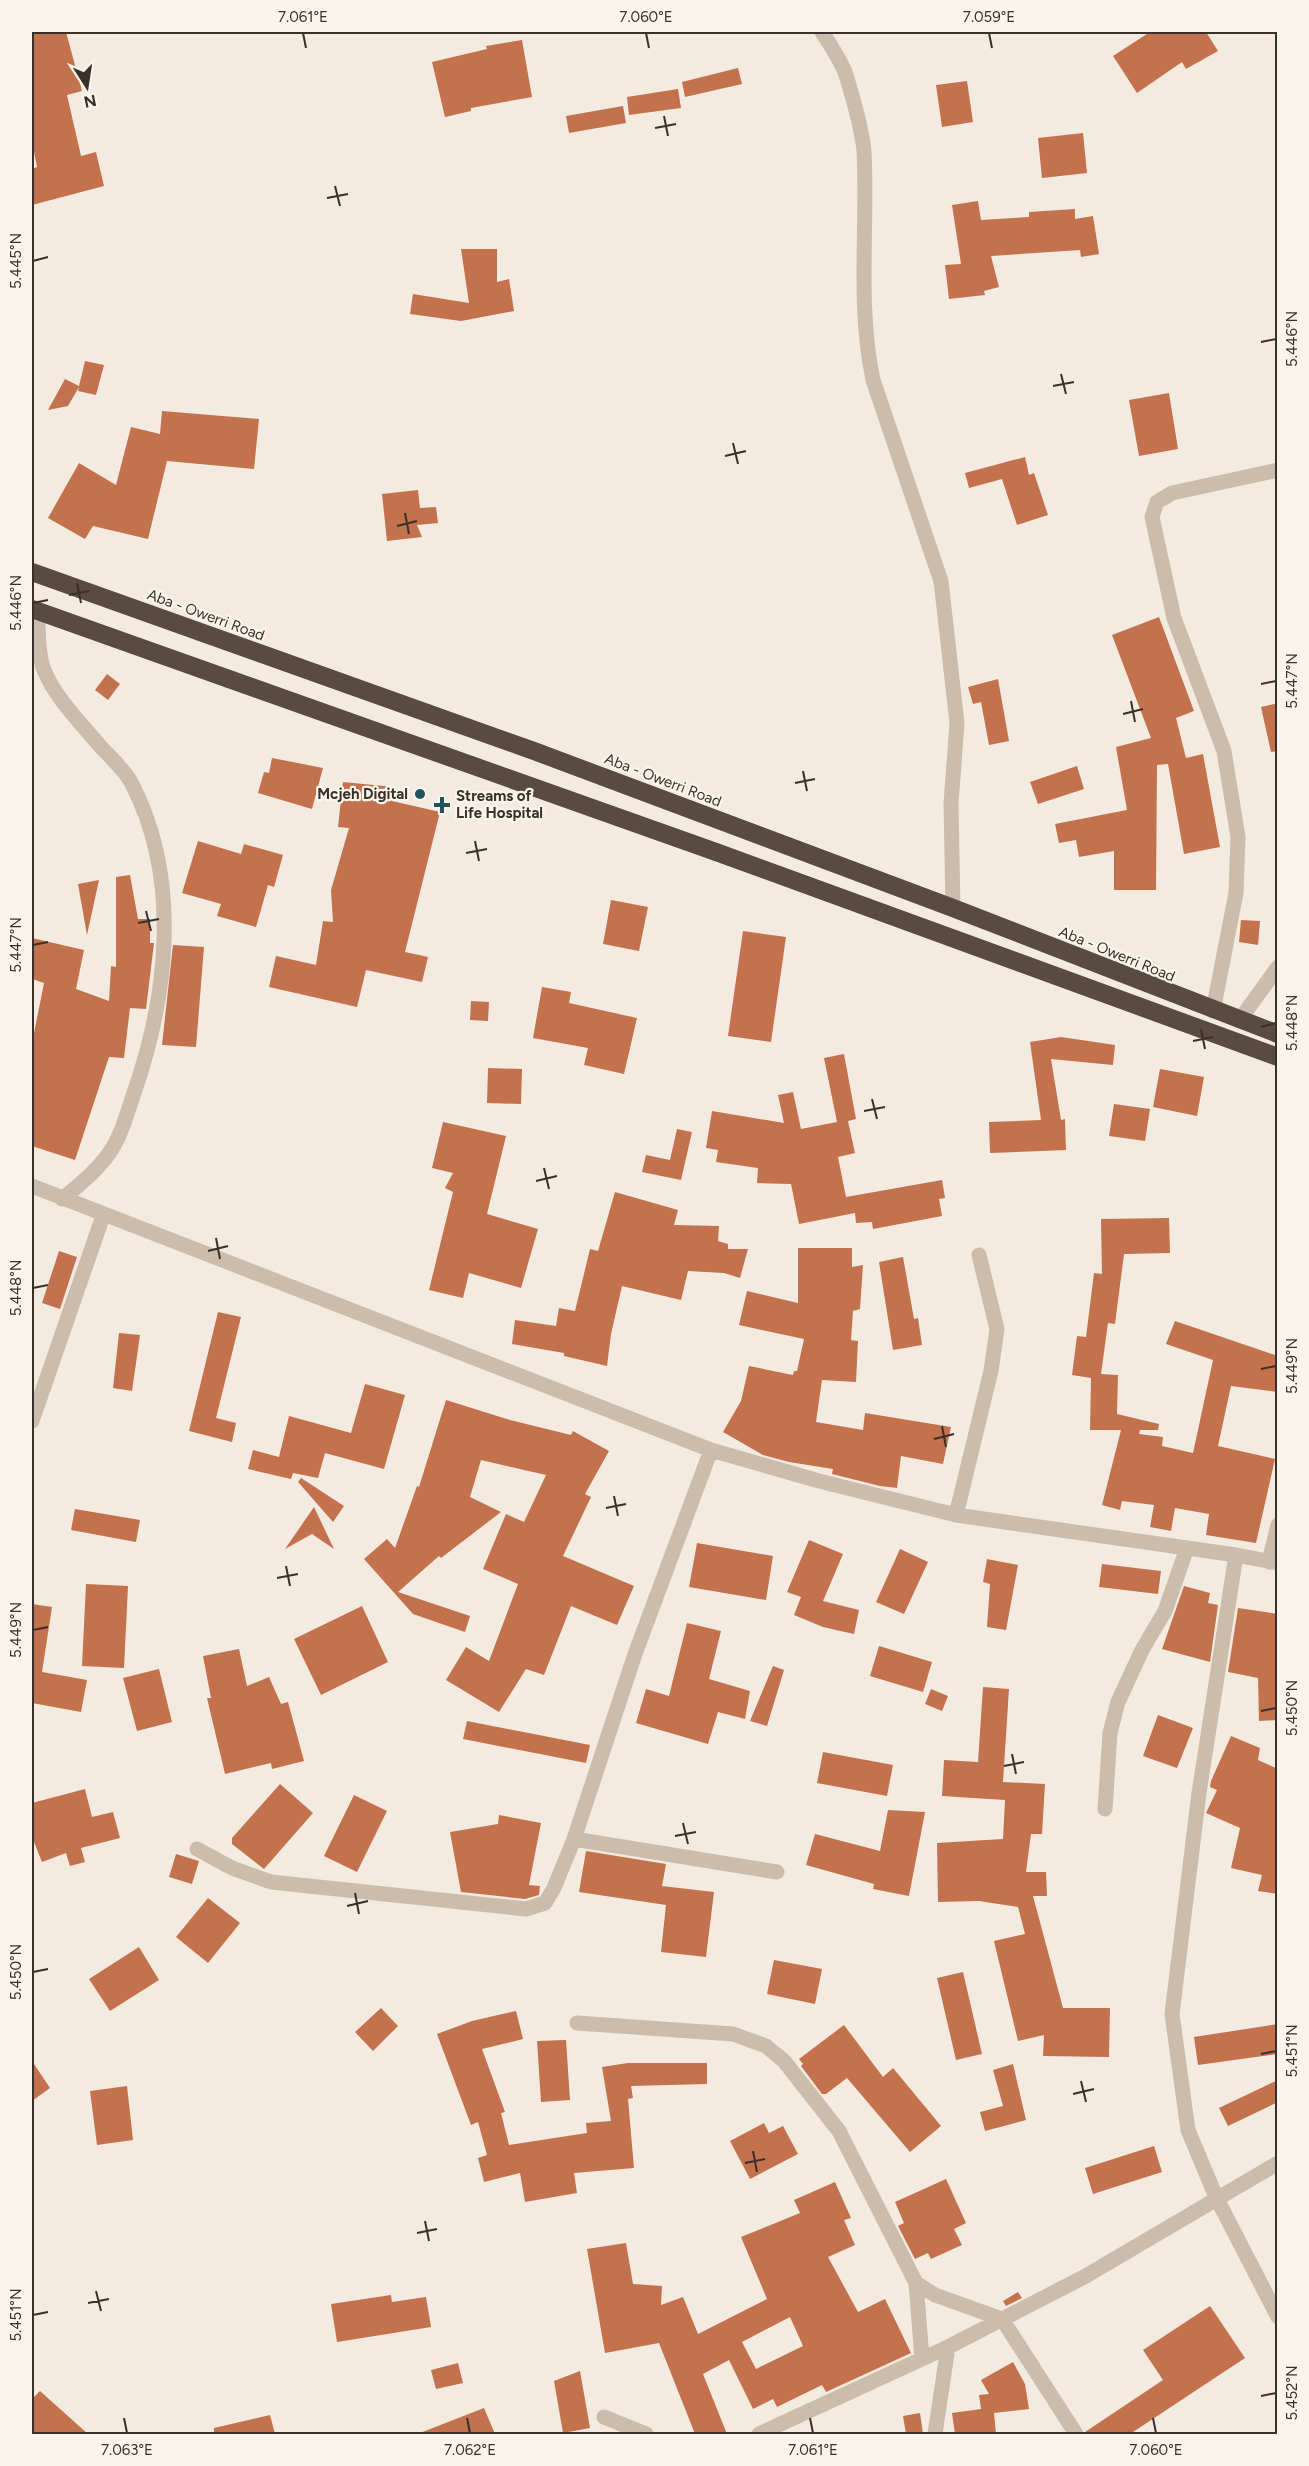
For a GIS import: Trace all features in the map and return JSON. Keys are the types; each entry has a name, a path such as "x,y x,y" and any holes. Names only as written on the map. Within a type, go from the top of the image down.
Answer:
{"highway":[{"name":"Aba - Owerri Road","path":"32,572 534,751 953,908 1213,1011 1278,1034"},
{"path":"34,610 716,852 1278,1057"}],"street":[{"path":"822,32 846,74 864,148 866,226 862,282 866,345 870,368 941,581 957,723 951,804 953,908"},
{"path":"1213,1011 1236,893 1238,837 1224,751 1174,618 1152,517 1157,502 1172,493 1278,470"},
{"path":"34,610 43,668 61,700 131,781 147,816 159,859 164,903 164,946 156,1010 142,1070 130,1105 110,1152 91,1175 62,1199"},
{"path":"1239,1021 1278,967"},
{"path":"32,1186 104,1216 711,1450 819,1481 956,1515 1273,1562 1278,1525"},
{"path":"32,1421 104,1216"},
{"path":"956,1515 991,1371 997,1329 979,1255"},
{"path":"197,1849 232,1868 271,1882 526,1909 545,1903 554,1888 574,1839 635,1654 711,1450"},
{"path":"1105,1809 1110,1733 1118,1702 1142,1650 1165,1611 1187,1548"},
{"path":"1236,1555 1199,1793 1172,2013 1188,2130 1216,2197 1278,2317"},
{"path":"574,1839 777,1872"},
{"path":"577,2023 733,2034 766,2046 784,2061 839,2131 916,2283 921,2359"},
{"path":"759,2434 948,2347 1084,2277 1216,2197 1278,2163"},
{"path":"916,2283 935,2295 1002,2319 1076,2434"},
{"path":"935,2434 948,2347"},
{"path":"604,2417 646,2434"}],"building":[{"path":"32,32 66,32 82,91 67,95 81,156 96,152 104,186 32,205 32,169 37,167 32,142"},
{"path":"1150,32 1206,32 1218,51 1186,69 1182,62 1137,93 1113,56"},
{"path":"522,40 532,97 471,108 471,111 445,117 432,62 487,49 486,46"},
{"path":"738,68 742,84 685,97 682,82"},
{"path":"967,81 973,122 942,127 936,85"},
{"path":"678,89 681,108 629,115 627,97"},
{"path":"623,106 626,123 569,133 566,116"},
{"path":"1083,133 1087,173 1042,178 1038,138"},
{"path":"978,201 981,220 1029,217 1029,212 1075,209 1075,219 1093,216 1099,254 1081,257 1080,250 991,256 999,287 984,291 985,295 949,299 945,265 961,264 952,205"},
{"path":"461,249 497,249 497,282 509,279 514,311 461,321 410,314 413,294 469,303"},
{"path":"85,361 104,365 96,395 78,391 79,387 68,406 48,410 65,379 79,386"},
{"path":"1169,393 1178,449 1139,456 1129,400"},
{"path":"162,411 259,419 254,469 167,461 148,539 93,526 85,539 48,518 79,463 116,485 131,427 160,434"},
{"path":"1025,457 1029,475 1034,473 1048,515 1017,525 1002,479 969,488 965,473"},
{"path":"418,490 420,508 436,507 438,523 417,525 422,537 387,541 382,494"},
{"path":"1159,617 1194,711 1176,718 1186,758 1203,754 1220,847 1184,854 1168,764 1157,765 1156,890 1114,890 1114,851 1079,857 1076,840 1059,843 1055,824 1127,810 1116,747 1151,738 1112,635"},
{"path":"107,674 120,684 108,700 95,690"},
{"path":"998,679 1009,741 989,745 981,702 973,704 968,687"},
{"path":"1278,703 1278,751 1271,752 1261,707"},
{"path":"272,758 323,768 312,809 258,793 264,772 269,773"},
{"path":"1077,766 1084,789 1038,804 1030,782"},
{"path":"343,782 394,787 392,801 440,812 405,952 428,957 422,982 366,970 357,1007 269,987 276,956 316,965 323,921 333,922 331,890 349,828 338,827"},
{"path":"198,841 241,854 244,844 283,855 274,887 268,885 256,927 217,916 221,904 182,893"},
{"path":"130,875 138,919 150,919 150,943 154,943 146,1009 130,1008 124,1058 109,1057 75,1160 32,1146 32,1032 34,1033 44,983 32,979 32,938 84,950 76,989 109,1001 111,966 116,967 116,877"},
{"path":"99,880 87,935 78,884"},
{"path":"611,900 648,907 639,951 603,944"},
{"path":"1241,920 1260,921 1258,945 1239,942"},
{"path":"743,931 786,937 771,1042 728,1036"},
{"path":"173,945 204,947 196,1047 162,1045"},
{"path":"542,987 571,992 569,1003 637,1018 624,1074 584,1065 588,1048 533,1038"},
{"path":"471,1001 489,1002 488,1021 470,1020"},
{"path":"1061,1037 1115,1045 1113,1065 1051,1059 1061,1120 1065,1119 1066,1150 990,1153 989,1122 1041,1120 1030,1042"},
{"path":"844,1054 856,1119 848,1121 855,1153 838,1157 846,1197 942,1180 945,1198 939,1199 942,1216 873,1229 872,1222 856,1223 855,1213 799,1224 791,1184 757,1183 758,1168 716,1162 718,1150 706,1148 712,1111 784,1123 778,1095 793,1092 801,1129 837,1122 824,1058"},
{"path":"488,1068 522,1069 521,1104 487,1103"},
{"path":"1160,1069 1204,1077 1197,1116 1153,1107"},
{"path":"1114,1104 1150,1109 1145,1141 1109,1136"},
{"path":"443,1122 506,1136 487,1214 538,1229 521,1288 469,1273 463,1298 429,1290 453,1192 445,1188 453,1173 432,1168"},
{"path":"677,1129 692,1132 681,1180 642,1172 646,1155 670,1160"},
{"path":"615,1192 678,1210 674,1225 719,1226 718,1241 728,1244 728,1249 748,1249 740,1278 724,1273 688,1271 681,1300 622,1286 611,1334 607,1366 564,1356 564,1353 512,1344 515,1320 556,1326 559,1308 575,1311 590,1249 598,1251"},
{"path":"1169,1218 1170,1253 1124,1254 1115,1324 1108,1323 1101,1374 1118,1375 1117,1414 1159,1424 1158,1430 1140,1430 1139,1434 1163,1437 1162,1446 1193,1453 1213,1360 1166,1344 1175,1321 1278,1356 1278,1392 1231,1386 1218,1446 1275,1459 1256,1543 1206,1535 1209,1514 1175,1508 1171,1531 1150,1527 1154,1505 1122,1501 1120,1510 1102,1505 1121,1430 1090,1430 1091,1378 1072,1375 1077,1336 1086,1337 1094,1273 1102,1274 1101,1219"},
{"path":"798,1248 852,1248 852,1267 863,1265 860,1309 853,1311 851,1340 858,1341 856,1382 822,1380 816,1422 863,1430 865,1413 951,1427 943,1464 901,1456 897,1488 880,1486 832,1474 833,1469 763,1455 723,1432 741,1401 749,1366 793,1375 794,1371 797,1371 804,1339 739,1325 747,1291 798,1303"},
{"path":"59,1251 77,1257 60,1309 42,1303"},
{"path":"903,1257 914,1319 918,1318 922,1345 893,1350 879,1262"},
{"path":"218,1312 241,1317 216,1418 236,1423 232,1442 189,1431"},
{"path":"119,1333 140,1335 132,1391 113,1388"},
{"path":"365,1384 405,1395 384,1469 325,1453 318,1478 293,1473 291,1479 248,1469 253,1450 279,1457 289,1416 351,1433"},
{"path":"446,1400 510,1420 571,1435 573,1431 609,1451 585,1494 591,1497 563,1556 634,1586 617,1625 571,1606 544,1675 526,1669 499,1712 446,1680 466,1647 489,1661 518,1584 483,1569 506,1514 524,1522 546,1475 481,1460 470,1497 501,1512 441,1558 439,1556 398,1592 470,1616 465,1632 413,1614 364,1559 387,1539 395,1548 417,1486 419,1487"},
{"path":"301,1478 344,1506 333,1522 298,1482"},
{"path":"314,1507 334,1549 312,1534 285,1549"},
{"path":"75,1509 140,1520 136,1542 71,1530"},
{"path":"809,1540 843,1554 823,1601 859,1610 854,1634 823,1627 794,1615 801,1597 787,1592"},
{"path":"697,1543 773,1556 766,1600 689,1587"},
{"path":"900,1549 928,1562 904,1614 876,1602"},
{"path":"987,1559 1018,1565 1006,1630 987,1627 990,1584 983,1582"},
{"path":"1102,1564 1161,1571 1158,1594 1099,1587"},
{"path":"86,1584 128,1586 124,1668 82,1666"},
{"path":"1184,1586 1210,1593 1208,1603 1218,1605 1210,1662 1162,1649"},
{"path":"32,1604 52,1607 42,1672 87,1680 81,1712 32,1703"},
{"path":"362,1606 388,1662 321,1695 294,1639"},
{"path":"1238,1608 1278,1614 1278,1720 1259,1721 1258,1678 1228,1672"},
{"path":"687,1623 721,1631 709,1679 750,1691 745,1719 718,1712 708,1744 636,1723 646,1689 669,1696"},
{"path":"879,1646 932,1662 923,1692 870,1676"},
{"path":"239,1649 247,1686 269,1677 281,1704 288,1702 304,1761 272,1769 271,1763 225,1774 207,1698 211,1698 203,1656"},
{"path":"773,1666 784,1670 767,1726 750,1721"},
{"path":"159,1669 172,1722 137,1731 123,1678"},
{"path":"983,1687 1009,1689 1003,1782 1045,1784 1042,1834 1031,1834 1026,1872 1046,1872 1047,1896 1033,1896 1063,2008 1110,2008 1109,2057 1043,2056 1044,2035 1018,2041 994,1941 1025,1934 1018,1907 979,1901 938,1902 937,1843 1003,1839 1005,1800 942,1796 944,1760 978,1762"},
{"path":"931,1689 948,1696 942,1711 925,1704"},
{"path":"1158,1715 1193,1728 1177,1768 1143,1756"},
{"path":"467,1721 590,1745 586,1763 463,1739"},
{"path":"1231,1736 1260,1748 1258,1760 1278,1769 1278,1894 1258,1891 1262,1875 1231,1868 1240,1828 1206,1813 1217,1790 1210,1787 1211,1781"},
{"path":"823,1752 893,1765 887,1796 817,1783"},
{"path":"280,1784 313,1813 264,1869 232,1844 232,1838"},
{"path":"85,1789 92,1817 113,1812 120,1838 81,1848 85,1862 70,1866 66,1853 42,1862 32,1837 32,1803"},
{"path":"354,1795 387,1811 357,1872 324,1856"},
{"path":"888,1810 925,1812 909,1896 873,1889 874,1884 806,1865 815,1834 880,1851"},
{"path":"499,1815 541,1823 529,1885 540,1886 539,1895 525,1899 461,1892 450,1832 498,1824"},
{"path":"586,1851 666,1864 662,1886 714,1892 706,1957 661,1952 666,1905 579,1892"},
{"path":"176,1854 199,1861 192,1884 169,1877"},
{"path":"208,1898 240,1923 208,1963 176,1937"},
{"path":"139,1947 159,1980 110,2011 89,1979"},
{"path":"774,1960 822,1969 815,2004 767,1994"},
{"path":"963,1972 982,2054 956,2060 937,1978"},
{"path":"381,2008 398,2026 373,2051 355,2032"},
{"path":"516,2011 523,2039 482,2049 505,2112 501,2113 509,2145 587,2133 586,2123 611,2121 602,2067 628,2063 707,2063 707,2084 631,2086 633,2098 628,2099 634,2168 574,2173 577,2193 525,2202 520,2173 484,2182 478,2158 487,2155 478,2122 471,2125 437,2034 472,2021"},
{"path":"1278,2024 1278,2054 1198,2065 1194,2037"},
{"path":"844,2025 883,2077 893,2068 941,2126 910,2152 847,2078 826,2094 822,2094 801,2066 803,2064 799,2059"},
{"path":"566,2040 570,2100 541,2102 537,2041"},
{"path":"32,2061 50,2088 32,2101"},
{"path":"1013,2064 1026,2120 985,2131 980,2112 1003,2106 993,2070"},
{"path":"1278,2080 1278,2102 1228,2126 1219,2108"},
{"path":"127,2086 133,2140 97,2145 90,2091"},
{"path":"764,2123 769,2133 783,2126 798,2154 750,2179 730,2141"},
{"path":"1154,2146 1162,2172 1093,2194 1085,2168"},
{"path":"946,2179 966,2223 954,2229 962,2245 931,2259 928,2253 915,2259 898,2226 904,2223 895,2202"},
{"path":"835,2182 851,2218 844,2220 855,2245 828,2257 858,2312 885,2299 911,2353 826,2392 822,2385 777,2407 773,2399 753,2409 729,2360 703,2374 727,2434 695,2434 659,2343 605,2353 587,2249 626,2243 633,2284 662,2286 661,2305 683,2297 698,2334 767,2299 741,2237 800,2213 794,2200","holes":["790,2317 803,2346 756,2369 742,2342"]},
{"path":"1018,2292 1022,2298 1006,2306 1003,2301"},
{"path":"391,2295 392,2302 426,2297 431,2327 337,2342 331,2304"},
{"path":"1210,2306 1245,2358 1130,2434 1086,2434 1085,2432 1163,2380 1143,2350"},
{"path":"1013,2362 1025,2384 1029,2409 994,2413 996,2434 955,2434 952,2413 981,2409 979,2395 989,2394 981,2380"},
{"path":"458,2363 463,2383 436,2389 431,2370"},
{"path":"580,2371 590,2428 563,2433 554,2381"},
{"path":"40,2391 88,2434 32,2434 32,2399"},
{"path":"484,2408 495,2434 420,2434 420,2433"},
{"path":"920,2413 923,2434 906,2434 903,2416"},
{"path":"270,2415 275,2434 214,2434 214,2428"}],"place":[{"name":"Mcjeh Digital","path":"420,794"},
{"name":"Streams of Life Hospital","path":"442,805"}]}
